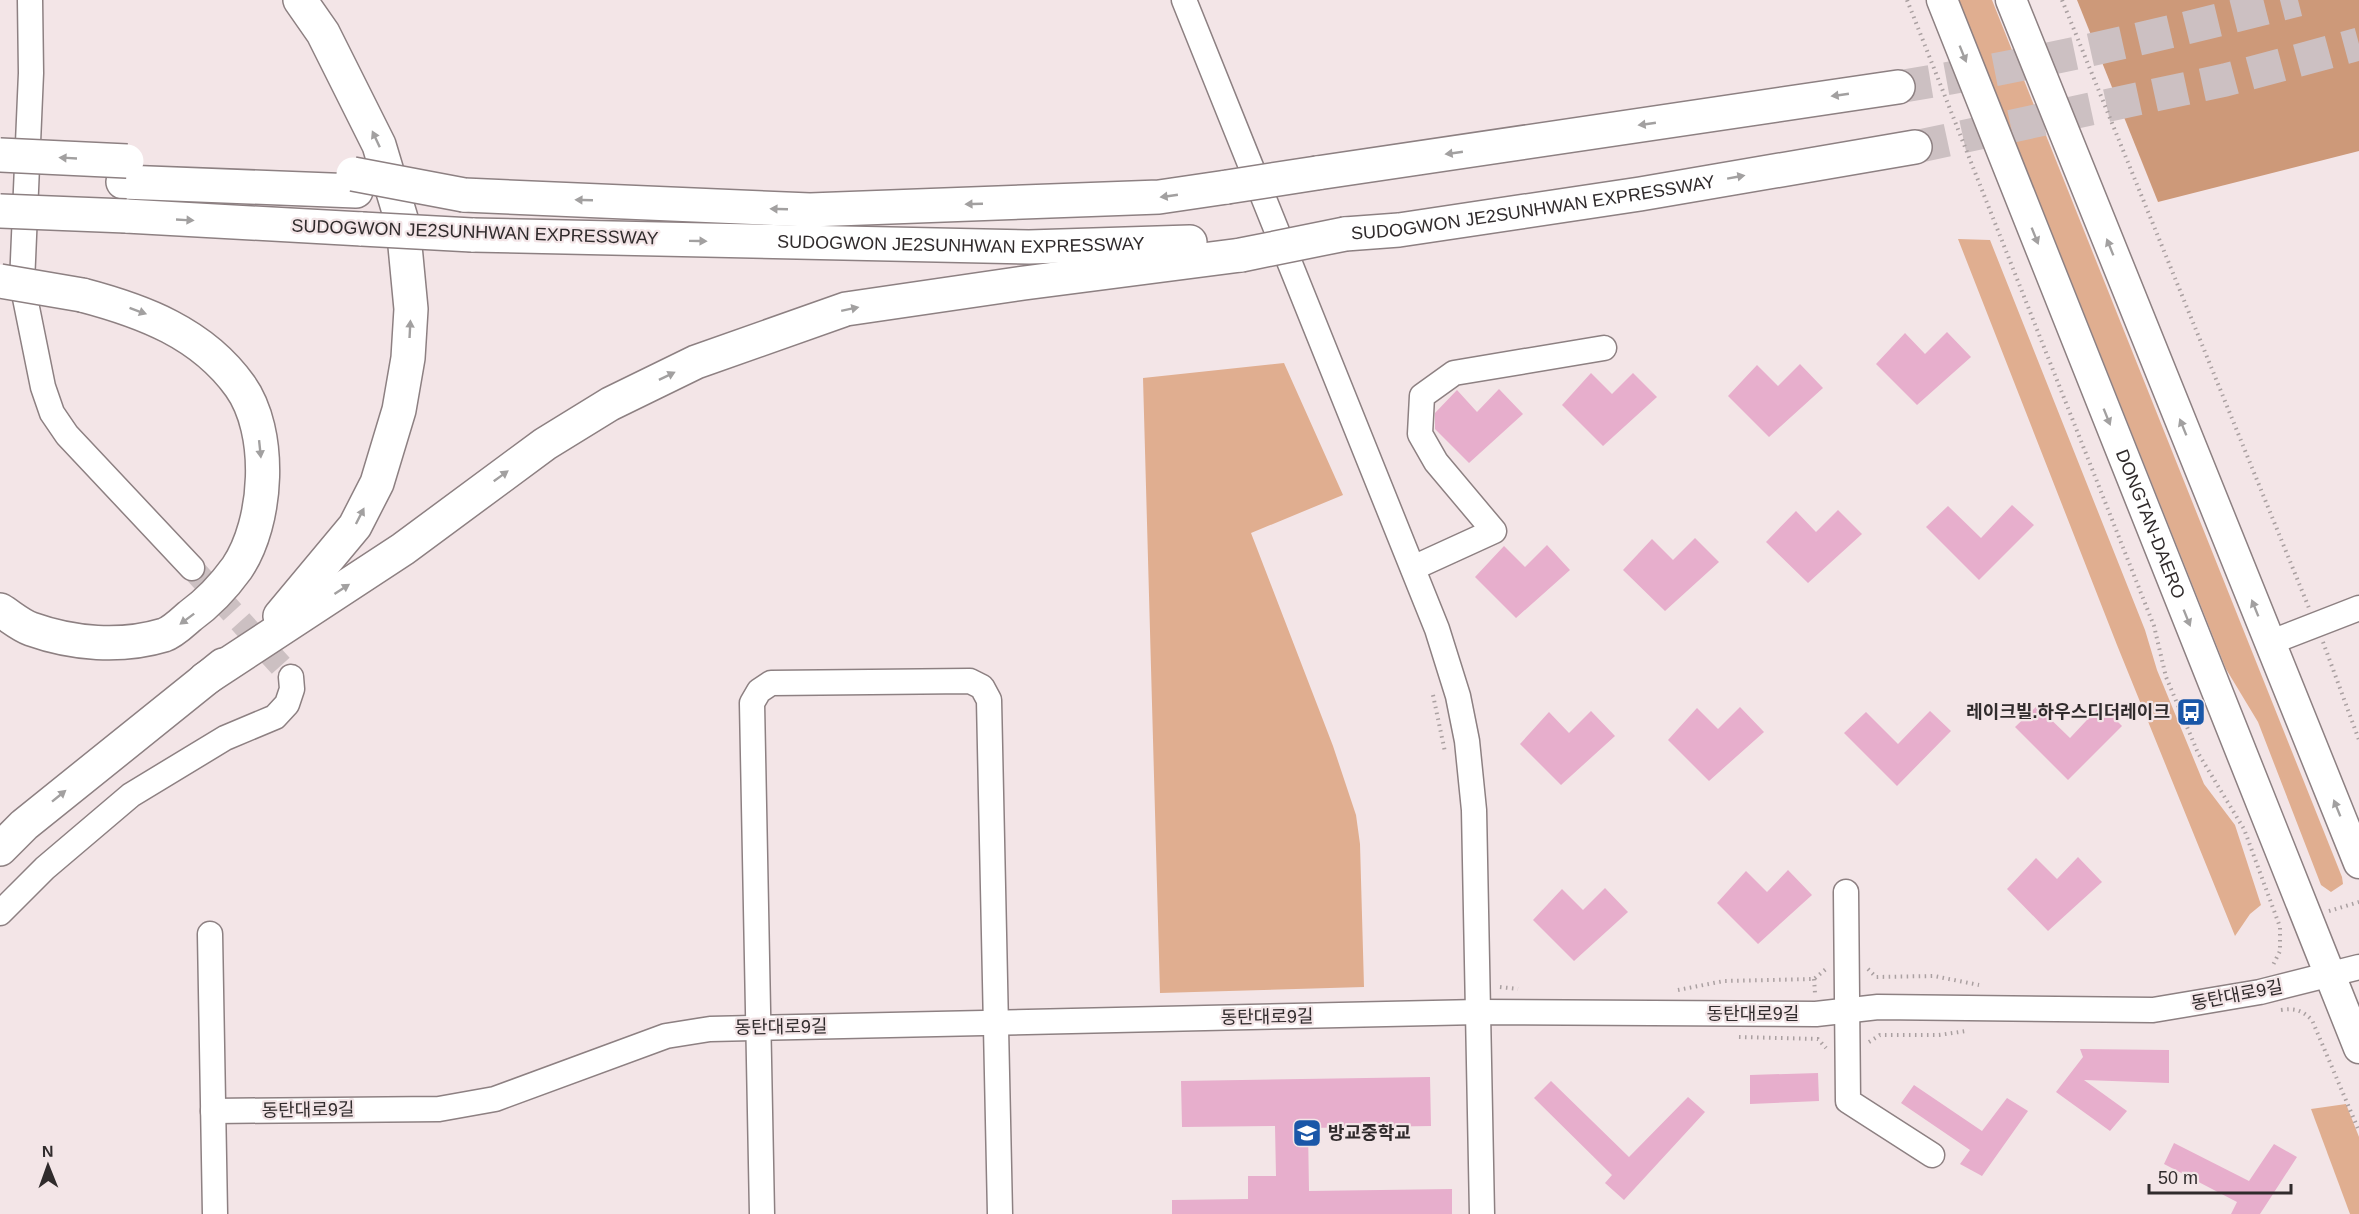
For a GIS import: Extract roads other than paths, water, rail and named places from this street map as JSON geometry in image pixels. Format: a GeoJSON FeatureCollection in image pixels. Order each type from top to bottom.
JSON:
{"type":"FeatureCollection","features":[{"type":"Feature","properties":{"kind":"highway"},"geometry":{"type":"LineString","coordinates":[[0,849],[12,826],[205,679],[274,623],[355,526],[377,483],[399,410],[408,358],[411,309],[403,225],[379,145],[323,33],[300,0]]}},
{"type":"Feature","properties":{"kind":"highway","name":"SUDOGWON JE2SUNHWAN EXPRESSWAY"},"geometry":{"type":"LineString","coordinates":[[125,171],[320,169],[354,183],[464,195],[810,210],[1159,197],[1898,87]]}},
{"type":"Feature","properties":{"kind":"highway","name":"SUDOGWON JE2SUNHWAN EXPRESSWAY"},"geometry":{"type":"LineString","coordinates":[[0,211],[472,236],[1029,248],[1240,248],[1346,234],[1400,230],[1640,194],[1915,147]]}},
{"type":"Feature","properties":{"kind":"highway"},"geometry":{"type":"LineString","coordinates":[[0,155],[125,171]]}},
{"type":"Feature","properties":{"kind":"highway"},"geometry":{"type":"LineString","coordinates":[[0,177],[125,171]]}},
{"type":"Feature","properties":{"kind":"highway"},"geometry":{"type":"LineString","coordinates":[[205,679],[403,549],[545,444],[610,404],[696,362],[846,309],[1240,248]]}},
{"type":"Feature","properties":{"kind":"highway"},"geometry":{"type":"LineString","coordinates":[[0,281],[82,295],[155,317],[191,340],[224,367],[241,387],[254,414],[263,474],[254,531],[238,567],[207,604],[167,634],[116,644],[71,640],[14,631],[0,610]]}},
{"type":"Feature","properties":{"kind":"main road","name":"DONGTAN-DAERO"},"geometry":{"type":"LineString","coordinates":[[1942,0],[2359,1048]]}},
{"type":"Feature","properties":{"kind":"main road"},"geometry":{"type":"LineString","coordinates":[[2011,0],[2359,863]]}},
{"type":"Feature","properties":{"kind":"street"},"geometry":{"type":"LineString","coordinates":[[30,0],[31,73],[22,283],[43,387],[52,413],[67,435],[192,568]]}},
{"type":"Feature","properties":{"kind":"street"},"geometry":{"type":"LineString","coordinates":[[1184,0],[1413,568],[1458,696],[1467,741],[1474,810],[1482,1214]]}},
{"type":"Feature","properties":{"kind":"street"},"geometry":{"type":"LineString","coordinates":[[1413,568],[1494,531],[1436,462],[1420,434],[1422,396],[1454,374],[1604,348]]}},
{"type":"Feature","properties":{"kind":"street"},"geometry":{"type":"LineString","coordinates":[[2269,643],[2359,608]]}},
{"type":"Feature","properties":{"kind":"street"},"geometry":{"type":"LineString","coordinates":[[0,913],[45,868],[131,795],[225,738],[275,717],[287,704],[292,689],[291,677]]}},
{"type":"Feature","properties":{"kind":"street"},"geometry":{"type":"LineString","coordinates":[[762,1214],[752,703],[759,691],[771,684],[970,681],[982,687],[989,700],[1000,1214]]}},
{"type":"Feature","properties":{"kind":"street"},"geometry":{"type":"LineString","coordinates":[[1846,892],[1848,1101],[1932,1155]]}},
{"type":"Feature","properties":{"kind":"street"},"geometry":{"type":"LineString","coordinates":[[210,934],[214,1214]]}},
{"type":"Feature","properties":{"kind":"street","name":"동탄대로9길"},"geometry":{"type":"LineString","coordinates":[[213,1112],[438,1109],[467,1105],[495,1099],[666,1036],[710,1029],[1479,1012],[1847,1013],[1878,1007],[2153,1010],[2260,992],[2359,967]]}},
{"type":"Feature","properties":{"kind":"tunnel"},"geometry":{"type":"LineString","coordinates":[[1898,87],[2099,48],[2298,0]]}},
{"type":"Feature","properties":{"kind":"tunnel"},"geometry":{"type":"LineString","coordinates":[[1915,147],[2225,80],[2359,44]]}},
{"type":"Feature","properties":{"kind":"tunnel"},"geometry":{"type":"LineString","coordinates":[[192,568],[291,677]]}},
{"type":"Feature","properties":{"kind":"place","name":"레이크빌.하우스디더레이크"},"geometry":{"type":"Point","coordinates":[2191,712]}},
{"type":"Feature","properties":{"kind":"place","name":"방교중학교"},"geometry":{"type":"Point","coordinates":[1307,1133]}}]}
